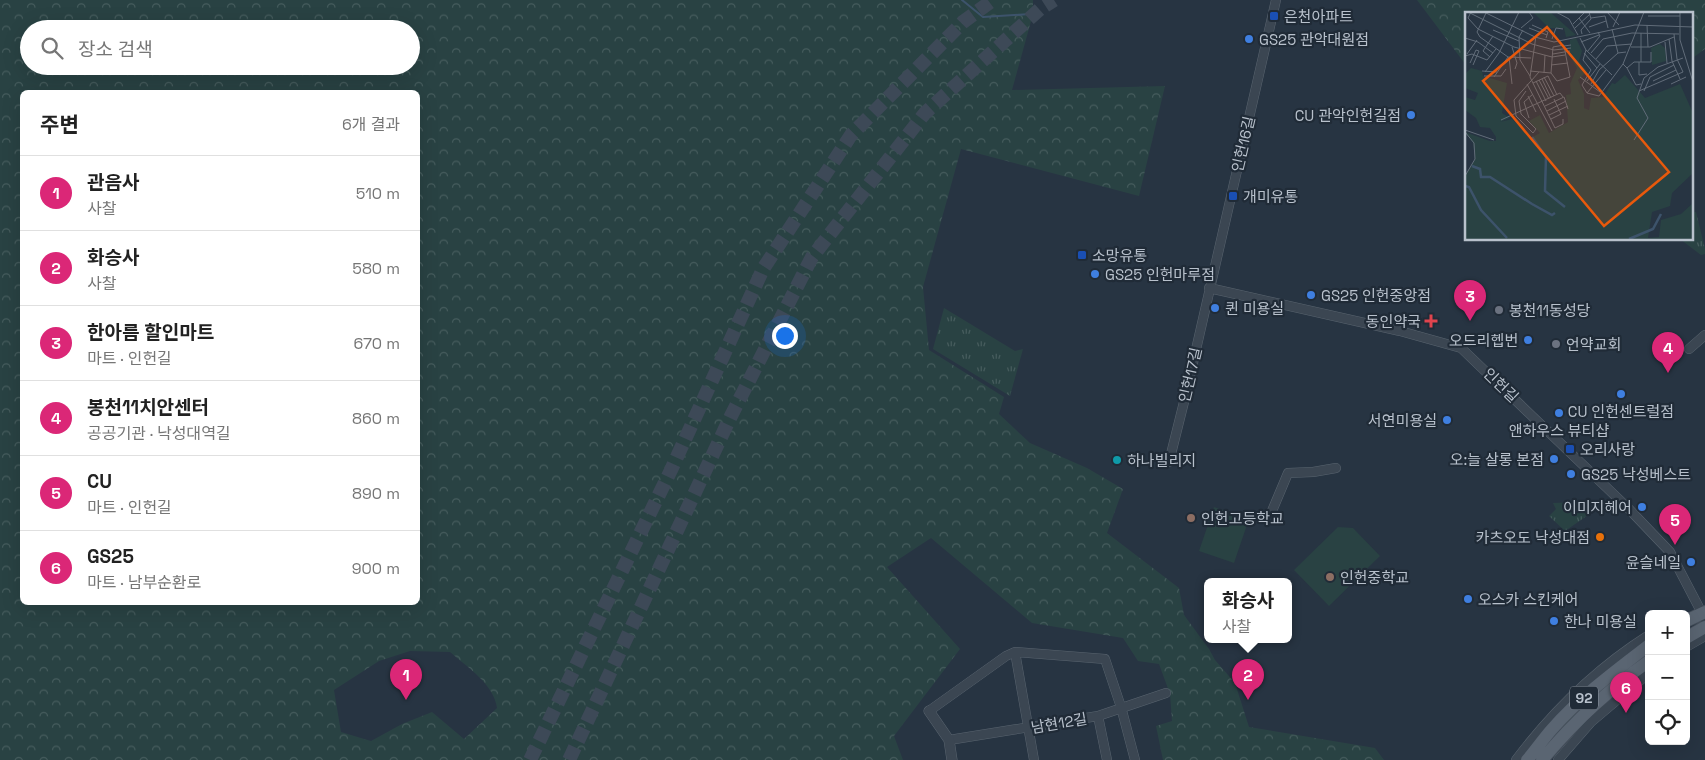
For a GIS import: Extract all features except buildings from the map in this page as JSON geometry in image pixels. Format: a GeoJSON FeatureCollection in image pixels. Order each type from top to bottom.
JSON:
{"type":"FeatureCollection","features":[{"type":"Feature","properties":{"kind":"main road"},"geometry":{"type":"LineString","coordinates":[[1690,636],[1705,627]]}},
{"type":"Feature","properties":{"kind":"main road","name":"92"},"geometry":{"type":"LineString","coordinates":[[1528,760],[1551,730],[1575,706],[1612,673],[1645,648]]}},
{"type":"Feature","properties":{"kind":"main road","name":"92"},"geometry":{"type":"LineString","coordinates":[[1542,760],[1585,713],[1630,674],[1645,664]]}},
{"type":"Feature","properties":{"kind":"street","name":"인헌16길"},"geometry":{"type":"LineString","coordinates":[[1209,288],[1276,0]]}},
{"type":"Feature","properties":{"kind":"street","name":"인헌17길"},"geometry":{"type":"LineString","coordinates":[[1169,462],[1209,288]]}},
{"type":"Feature","properties":{"kind":"street","name":"인헌길"},"geometry":{"type":"LineString","coordinates":[[1209,288],[1400,331],[1461,348],[1628,508],[1670,552],[1697,616]]}},
{"type":"Feature","properties":{"kind":"street"},"geometry":{"type":"LineString","coordinates":[[1689,349],[1705,335]]}},
{"type":"Feature","properties":{"kind":"street"},"geometry":{"type":"LineString","coordinates":[[1272,511],[1288,473],[1313,472],[1336,468]]}},
{"type":"Feature","properties":{"kind":"street"},"geometry":{"type":"LineString","coordinates":[[1690,645],[1705,636]]}},
{"type":"Feature","properties":{"kind":"street"},"geometry":{"type":"LineString","coordinates":[[1516,760],[1551,717],[1576,691],[1618,656],[1645,638]]}},
{"type":"Feature","properties":{"kind":"street"},"geometry":{"type":"LineString","coordinates":[[1015,652],[1034,760]]}},
{"type":"Feature","properties":{"kind":"street"},"geometry":{"type":"LineString","coordinates":[[952,760],[949,740],[929,711],[1006,656],[1015,652],[1105,659],[1122,708],[1135,760]]}},
{"type":"Feature","properties":{"kind":"street"},"geometry":{"type":"LineString","coordinates":[[1558,760],[1591,722],[1645,676]]}},
{"type":"Feature","properties":{"kind":"street","name":"남현12길"},"geometry":{"type":"LineString","coordinates":[[949,740],[1098,716],[1166,693]]}},
{"type":"Feature","properties":{"kind":"street"},"geometry":{"type":"LineString","coordinates":[[1098,716],[1108,760]]}},
{"type":"Feature","properties":{"kind":"green space"},"geometry":{"type":"Polygon","coordinates":[[[0,0],[1033,0],[1033,14],[1012,90],[1165,86],[1139,196],[961,149],[923,287],[929,350],[1004,397],[999,414],[1030,443],[1087,468],[1123,489],[1107,533],[1179,588],[1184,615],[1215,660],[1235,683],[1249,727],[1375,748],[1384,760],[1163,760],[1156,726],[1172,721],[1170,694],[1159,664],[1138,661],[1123,638],[1032,623],[931,538],[887,567],[960,649],[894,736],[903,760],[0,760],[0,0]],[[410,651],[379,661],[334,690],[341,732],[371,741],[402,724],[432,712],[464,739],[497,708],[491,691],[472,670],[450,652],[410,651]]]}},
{"type":"Feature","properties":{"kind":"green space"},"geometry":{"type":"Polygon","coordinates":[[[1417,0],[1705,0],[1705,49],[1692,58],[1692,12],[1465,12],[1465,64],[1417,0]]]}},
{"type":"Feature","properties":{"kind":"green space"},"geometry":{"type":"Polygon","coordinates":[[[1696,212],[1705,254],[1701,255],[1681,240],[1692,240],[1692,213],[1696,212]]]}},
{"type":"Feature","properties":{"kind":"green space"},"geometry":{"type":"Polygon","coordinates":[[[944,308],[1015,351],[1023,349],[1010,396],[933,349],[944,308]]]}},
{"type":"Feature","properties":{"kind":"green space"},"geometry":{"type":"Polygon","coordinates":[[[1582,502],[1594,511],[1565,531],[1549,516],[1556,509],[1553,503],[1582,502]]]}},
{"type":"Feature","properties":{"kind":"green space"},"geometry":{"type":"Polygon","coordinates":[[[1214,507],[1249,519],[1234,563],[1199,551],[1214,507]]]}},
{"type":"Feature","properties":{"kind":"green space"},"geometry":{"type":"Polygon","coordinates":[[[1338,527],[1353,528],[1380,556],[1329,606],[1294,570],[1338,527]]]}},
{"type":"Feature","properties":{"kind":"waterway"},"geometry":{"type":"LineString","coordinates":[[962,0],[983,17],[1030,14]]}},
{"type":"Feature","properties":{"kind":"tunnel"},"geometry":{"type":"LineString","coordinates":[[530,760],[671,470],[763,269],[851,135],[963,22],[993,0]]}},
{"type":"Feature","properties":{"kind":"tunnel"},"geometry":{"type":"LineString","coordinates":[[569,760],[731,416],[812,257],[925,113],[1040,9],[1054,0]]}},
{"type":"Feature","properties":{"kind":"place","name":"은천아파트"},"geometry":{"type":"Point","coordinates":[1274,16]}},
{"type":"Feature","properties":{"kind":"place","name":"GS25 관악대원점"},"geometry":{"type":"Point","coordinates":[1249,39]}},
{"type":"Feature","properties":{"kind":"place","name":"CU 관악인헌길점"},"geometry":{"type":"Point","coordinates":[1411,115]}},
{"type":"Feature","properties":{"kind":"place","name":"개미유통"},"geometry":{"type":"Point","coordinates":[1233,196]}},
{"type":"Feature","properties":{"kind":"place","name":"소망유통"},"geometry":{"type":"Point","coordinates":[1082,255]}},
{"type":"Feature","properties":{"kind":"place","name":"GS25 인헌마루점"},"geometry":{"type":"Point","coordinates":[1095,274]}},
{"type":"Feature","properties":{"kind":"place","name":"GS25 인헌중앙점"},"geometry":{"type":"Point","coordinates":[1311,295]}},
{"type":"Feature","properties":{"kind":"place","name":"퀸 미용실"},"geometry":{"type":"Point","coordinates":[1215,308]}},
{"type":"Feature","properties":{"kind":"place","name":"봉천11동성당"},"geometry":{"type":"Point","coordinates":[1499,310]}},
{"type":"Feature","properties":{"kind":"place","name":"동인약국"},"geometry":{"type":"Point","coordinates":[1431,321]}},
{"type":"Feature","properties":{"kind":"place","name":"한아름 할인마트"},"geometry":{"type":"Point","coordinates":[1470,321]}},
{"type":"Feature","properties":{"kind":"place","name":"오드리헵번"},"geometry":{"type":"Point","coordinates":[1528,340]}},
{"type":"Feature","properties":{"kind":"place","name":"언약교회"},"geometry":{"type":"Point","coordinates":[1556,344]}},
{"type":"Feature","properties":{"kind":"place","name":"봉천11치안센터"},"geometry":{"type":"Point","coordinates":[1668,373]}},
{"type":"Feature","properties":{"kind":"place","name":"CU 인헌센트럴점"},"geometry":{"type":"Point","coordinates":[1621,394]}},
{"type":"Feature","properties":{"kind":"place","name":"앤하우스 뷰티샵"},"geometry":{"type":"Point","coordinates":[1559,413]}},
{"type":"Feature","properties":{"kind":"place","name":"서연미용실"},"geometry":{"type":"Point","coordinates":[1447,420]}},
{"type":"Feature","properties":{"kind":"place","name":"오리사랑"},"geometry":{"type":"Point","coordinates":[1570,449]}},
{"type":"Feature","properties":{"kind":"place","name":"오:늘 살롱 본점"},"geometry":{"type":"Point","coordinates":[1554,459]}},
{"type":"Feature","properties":{"kind":"place","name":"하나빌리지"},"geometry":{"type":"Point","coordinates":[1117,460]}},
{"type":"Feature","properties":{"kind":"place","name":"GS25 낙성베스트"},"geometry":{"type":"Point","coordinates":[1571,474]}},
{"type":"Feature","properties":{"kind":"place","name":"이미지헤어"},"geometry":{"type":"Point","coordinates":[1642,507]}},
{"type":"Feature","properties":{"kind":"place","name":"인헌고등학교"},"geometry":{"type":"Point","coordinates":[1191,518]}},
{"type":"Feature","properties":{"kind":"place","name":"카츠오도 낙성대점"},"geometry":{"type":"Point","coordinates":[1600,537]}},
{"type":"Feature","properties":{"kind":"place","name":"CU"},"geometry":{"type":"Point","coordinates":[1675,545]}},
{"type":"Feature","properties":{"kind":"place","name":"윤슬네일"},"geometry":{"type":"Point","coordinates":[1691,562]}},
{"type":"Feature","properties":{"kind":"place","name":"인헌중학교"},"geometry":{"type":"Point","coordinates":[1330,577]}},
{"type":"Feature","properties":{"kind":"place","name":"오스카 스킨케어"},"geometry":{"type":"Point","coordinates":[1468,599]}},
{"type":"Feature","properties":{"kind":"place","name":"한나 미용실"},"geometry":{"type":"Point","coordinates":[1554,621]}},
{"type":"Feature","properties":{"kind":"place","name":"관음사"},"geometry":{"type":"Point","coordinates":[406,700]}},
{"type":"Feature","properties":{"kind":"place","name":"화승사"},"geometry":{"type":"Point","coordinates":[1248,700]}},
{"type":"Feature","properties":{"kind":"place","name":"GS25"},"geometry":{"type":"Point","coordinates":[1626,713]}}]}
